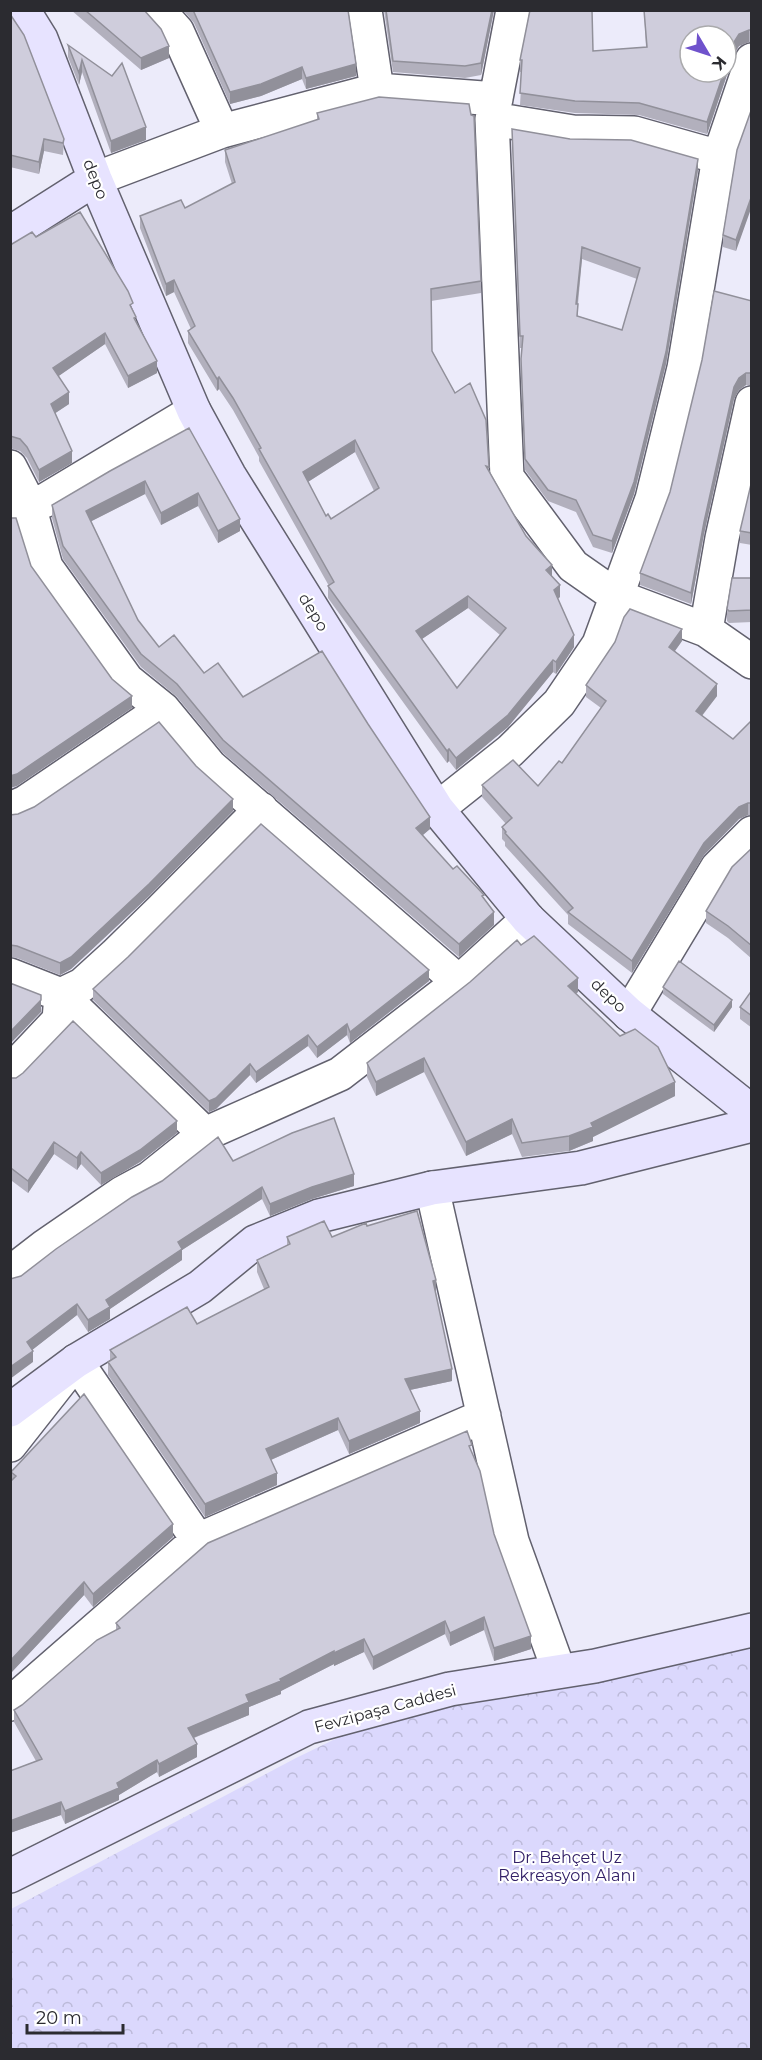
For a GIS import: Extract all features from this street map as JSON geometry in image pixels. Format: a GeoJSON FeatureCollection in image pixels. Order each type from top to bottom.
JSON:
{"type":"FeatureCollection","features":[{"type":"Feature","properties":{"kind":"street","name":"depo"},"geometry":{"type":"LineString","coordinates":[[23,10],[41,39],[95,179],[194,411],[229,475],[436,809],[528,919],[629,1014],[752,1112]]}},
{"type":"Feature","properties":{"kind":"street"},"geometry":{"type":"LineString","coordinates":[[158,10],[177,31],[222,131]]}},
{"type":"Feature","properties":{"kind":"street"},"geometry":{"type":"LineString","coordinates":[[365,10],[377,90]]}},
{"type":"Feature","properties":{"kind":"street"},"geometry":{"type":"LineString","coordinates":[[513,10],[494,109],[507,477],[573,566],[616,596],[706,630],[752,662]]}},
{"type":"Feature","properties":{"kind":"street"},"geometry":{"type":"LineString","coordinates":[[436,809],[510,751],[559,704],[599,644],[652,499],[684,368],[719,157],[752,60]]}},
{"type":"Feature","properties":{"kind":"street"},"geometry":{"type":"LineString","coordinates":[[10,233],[95,179],[222,131],[377,90],[494,109],[573,132],[634,133],[719,157]]}},
{"type":"Feature","properties":{"kind":"street"},"geometry":{"type":"LineString","coordinates":[[706,630],[722,538],[752,403]]}},
{"type":"Feature","properties":{"kind":"street"},"geometry":{"type":"LineString","coordinates":[[19,507],[44,501],[194,411]]}},
{"type":"Feature","properties":{"kind":"street"},"geometry":{"type":"LineString","coordinates":[[10,467],[19,507],[46,567],[127,680],[163,709],[210,766],[459,982]]}},
{"type":"Feature","properties":{"kind":"street"},"geometry":{"type":"LineString","coordinates":[[10,809],[26,802],[163,709]]}},
{"type":"Feature","properties":{"kind":"street"},"geometry":{"type":"LineString","coordinates":[[61,995],[82,985],[115,955],[261,809]]}},
{"type":"Feature","properties":{"kind":"street"},"geometry":{"type":"LineString","coordinates":[[629,1014],[717,868],[752,833]]}},
{"type":"Feature","properties":{"kind":"street"},"geometry":{"type":"LineString","coordinates":[[10,1273],[122,1192],[150,1178],[205,1134],[340,1074],[459,982],[528,919]]}},
{"type":"Feature","properties":{"kind":"street"},"geometry":{"type":"LineString","coordinates":[[10,975],[61,995],[205,1134]]}},
{"type":"Feature","properties":{"kind":"street"},"geometry":{"type":"LineString","coordinates":[[10,1072],[59,1020],[61,995]]}},
{"type":"Feature","properties":{"kind":"street"},"geometry":{"type":"LineString","coordinates":[[10,1410],[76,1361],[200,1287],[255,1242],[319,1216],[432,1188],[580,1168],[752,1125]]}},
{"type":"Feature","properties":{"kind":"street"},"geometry":{"type":"LineString","coordinates":[[432,1188],[512,1541],[559,1671]]}},
{"type":"Feature","properties":{"kind":"street"},"geometry":{"type":"LineString","coordinates":[[10,1445],[76,1361]]}},
{"type":"Feature","properties":{"kind":"street"},"geometry":{"type":"LineString","coordinates":[[76,1361],[198,1540]]}},
{"type":"Feature","properties":{"kind":"street"},"geometry":{"type":"LineString","coordinates":[[10,1704],[198,1540],[484,1416]]}},
{"type":"Feature","properties":{"kind":"street","name":"Fevzipaşa Caddesi"},"geometry":{"type":"LineString","coordinates":[[10,1876],[309,1727],[450,1689],[595,1666],[752,1630]]}},
{"type":"Feature","properties":{"kind":"green space","name":"Dr. Behçet Uz Rekreasyon Alanı"},"geometry":{"type":"Polygon","coordinates":[[[751,1635],[751,2049],[11,2050],[11,1909],[296,1758],[358,1728],[399,1715],[751,1635]]]}},
{"type":"Feature","properties":{"kind":"building"},"geometry":{"type":"Polygon","coordinates":[[[85,10],[144,10],[161,29],[169,46],[141,58],[85,10]]]}},
{"type":"Feature","properties":{"kind":"building"},"geometry":{"type":"Polygon","coordinates":[[[193,10],[348,10],[356,64],[306,78],[302,67],[261,84],[230,92],[193,10]]]}},
{"type":"Feature","properties":{"kind":"building"},"geometry":{"type":"Polygon","coordinates":[[[386,10],[492,10],[481,63],[465,66],[393,61],[386,10]]]}},
{"type":"Feature","properties":{"kind":"building"},"geometry":{"type":"Polygon","coordinates":[[[530,10],[592,10],[593,51],[647,47],[644,10],[752,10],[752,30],[738,36],[738,24],[678,24],[678,84],[720,84],[707,122],[639,103],[575,101],[520,93],[522,60],[520,60],[530,10]]]}},
{"type":"Feature","properties":{"kind":"building"},"geometry":{"type":"Polygon","coordinates":[[[10,14],[24,35],[64,139],[63,143],[44,139],[39,162],[10,155],[10,14]]]}},
{"type":"Feature","properties":{"kind":"building"},"geometry":{"type":"Polygon","coordinates":[[[68,45],[112,76],[122,63],[146,127],[111,141],[82,60],[79,73],[68,45]]]}},
{"type":"Feature","properties":{"kind":"building"},"geometry":{"type":"Polygon","coordinates":[[[379,97],[469,104],[471,115],[474,116],[481,281],[431,289],[432,351],[455,393],[470,383],[486,420],[489,467],[486,466],[526,536],[552,565],[546,570],[560,585],[554,590],[574,635],[556,662],[553,660],[508,715],[456,758],[449,749],[447,751],[328,586],[334,582],[259,449],[261,448],[233,398],[219,377],[217,379],[188,331],[195,326],[174,280],[166,284],[140,216],[181,200],[185,208],[235,182],[225,150],[319,119],[317,113],[379,97]],[[355,440],[303,472],[326,516],[328,514],[331,519],[379,488],[355,440]],[[468,596],[416,631],[457,688],[506,628],[468,596]]]}},
{"type":"Feature","properties":{"kind":"building"},"geometry":{"type":"Polygon","coordinates":[[[752,108],[752,195],[736,240],[723,235],[737,150],[752,108]]]}},
{"type":"Feature","properties":{"kind":"building"},"geometry":{"type":"Polygon","coordinates":[[[512,129],[570,139],[631,140],[698,159],[666,352],[634,482],[612,541],[593,535],[576,500],[548,490],[525,459],[521,359],[523,336],[520,336],[512,129]],[[582,247],[576,304],[578,304],[577,316],[622,330],[640,268],[582,247]]]}},
{"type":"Feature","properties":{"kind":"building"},"geometry":{"type":"Polygon","coordinates":[[[80,212],[128,291],[133,303],[130,305],[136,317],[134,318],[157,361],[128,376],[105,333],[53,368],[69,392],[51,404],[72,451],[39,470],[27,447],[20,439],[10,436],[10,242],[12,244],[32,232],[36,237],[80,212]]]}},
{"type":"Feature","properties":{"kind":"building"},"geometry":{"type":"Polygon","coordinates":[[[714,291],[752,301],[752,373],[746,373],[739,378],[734,387],[691,593],[640,573],[670,492],[702,360],[714,291]]]}},
{"type":"Feature","properties":{"kind":"building"},"geometry":{"type":"Polygon","coordinates":[[[189,428],[240,519],[218,531],[198,493],[161,513],[145,481],[86,511],[138,620],[159,647],[174,635],[204,673],[218,663],[243,697],[322,651],[430,817],[416,828],[453,869],[457,866],[484,895],[482,896],[494,912],[459,944],[223,740],[177,684],[141,654],[63,546],[52,505],[189,428]]]}},
{"type":"Feature","properties":{"kind":"building"},"geometry":{"type":"Polygon","coordinates":[[[752,480],[752,533],[740,531],[752,480]]]}},
{"type":"Feature","properties":{"kind":"building"},"geometry":{"type":"Polygon","coordinates":[[[10,518],[16,518],[31,566],[112,679],[132,696],[17,774],[10,776],[10,518]]]}},
{"type":"Feature","properties":{"kind":"building"},"geometry":{"type":"Polygon","coordinates":[[[732,578],[752,578],[752,610],[729,611],[727,609],[732,578]]]}},
{"type":"Feature","properties":{"kind":"building"},"geometry":{"type":"Polygon","coordinates":[[[630,609],[682,629],[669,647],[717,684],[696,711],[733,739],[752,720],[752,803],[739,807],[704,843],[632,961],[568,912],[573,908],[505,833],[502,827],[512,818],[482,785],[513,760],[538,786],[559,761],[562,763],[606,701],[586,685],[615,642],[624,617],[630,609]]]}},
{"type":"Feature","properties":{"kind":"building"},"geometry":{"type":"Polygon","coordinates":[[[159,722],[196,766],[233,799],[149,884],[71,957],[60,963],[10,945],[10,815],[34,807],[159,722]]]}},
{"type":"Feature","properties":{"kind":"building"},"geometry":{"type":"Polygon","coordinates":[[[261,824],[429,970],[350,1032],[347,1024],[317,1047],[308,1035],[256,1072],[250,1064],[216,1098],[209,1101],[93,989],[261,824]]]}},
{"type":"Feature","properties":{"kind":"building"},"geometry":{"type":"Polygon","coordinates":[[[752,848],[752,946],[706,911],[732,867],[752,848]]]}},
{"type":"Feature","properties":{"kind":"building"},"geometry":{"type":"Polygon","coordinates":[[[534,936],[578,978],[568,986],[620,1036],[635,1029],[658,1047],[675,1082],[591,1123],[593,1127],[569,1136],[522,1143],[512,1119],[466,1142],[424,1058],[376,1082],[367,1063],[470,982],[517,940],[521,945],[534,936]]]}},
{"type":"Feature","properties":{"kind":"building"},"geometry":{"type":"Polygon","coordinates":[[[679,961],[732,1000],[714,1025],[663,987],[679,961]]]}},
{"type":"Feature","properties":{"kind":"building"},"geometry":{"type":"Polygon","coordinates":[[[10,983],[41,995],[41,1000],[10,1032],[10,983]]]}},
{"type":"Feature","properties":{"kind":"building"},"geometry":{"type":"Polygon","coordinates":[[[752,990],[752,1016],[740,1007],[752,990]]]}},
{"type":"Feature","properties":{"kind":"building"},"geometry":{"type":"Polygon","coordinates":[[[73,1021],[177,1121],[140,1150],[101,1173],[81,1152],[77,1158],[54,1142],[28,1181],[12,1169],[10,1170],[10,1078],[16,1078],[23,1073],[73,1021]]]}},
{"type":"Feature","properties":{"kind":"building"},"geometry":{"type":"Polygon","coordinates":[[[334,1118],[354,1174],[312,1187],[270,1204],[262,1187],[178,1242],[182,1249],[106,1300],[110,1307],[88,1320],[77,1304],[27,1342],[33,1351],[10,1367],[10,1279],[21,1276],[132,1197],[162,1181],[218,1137],[233,1161],[292,1133],[334,1118]]]}},
{"type":"Feature","properties":{"kind":"building"},"geometry":{"type":"Polygon","coordinates":[[[417,1211],[436,1280],[433,1281],[452,1369],[405,1379],[420,1411],[349,1441],[338,1418],[266,1449],[277,1473],[205,1504],[108,1362],[116,1357],[110,1350],[187,1307],[197,1324],[269,1287],[257,1260],[290,1244],[287,1237],[324,1221],[332,1237],[366,1223],[367,1226],[417,1211]]]}},
{"type":"Feature","properties":{"kind":"building"},"geometry":{"type":"Polygon","coordinates":[[[84,1394],[173,1524],[93,1594],[84,1582],[10,1661],[10,1482],[16,1476],[11,1472],[84,1394]]]}},
{"type":"Feature","properties":{"kind":"building"},"geometry":{"type":"Polygon","coordinates":[[[467,1431],[472,1445],[469,1446],[480,1471],[494,1534],[531,1636],[494,1648],[484,1617],[450,1633],[445,1621],[373,1657],[364,1639],[334,1653],[334,1651],[280,1679],[281,1681],[246,1695],[249,1702],[188,1728],[197,1744],[159,1764],[157,1760],[117,1783],[119,1788],[65,1811],[61,1802],[10,1821],[10,1771],[42,1759],[14,1710],[97,1640],[120,1628],[116,1623],[208,1543],[467,1431]]]}}]}
